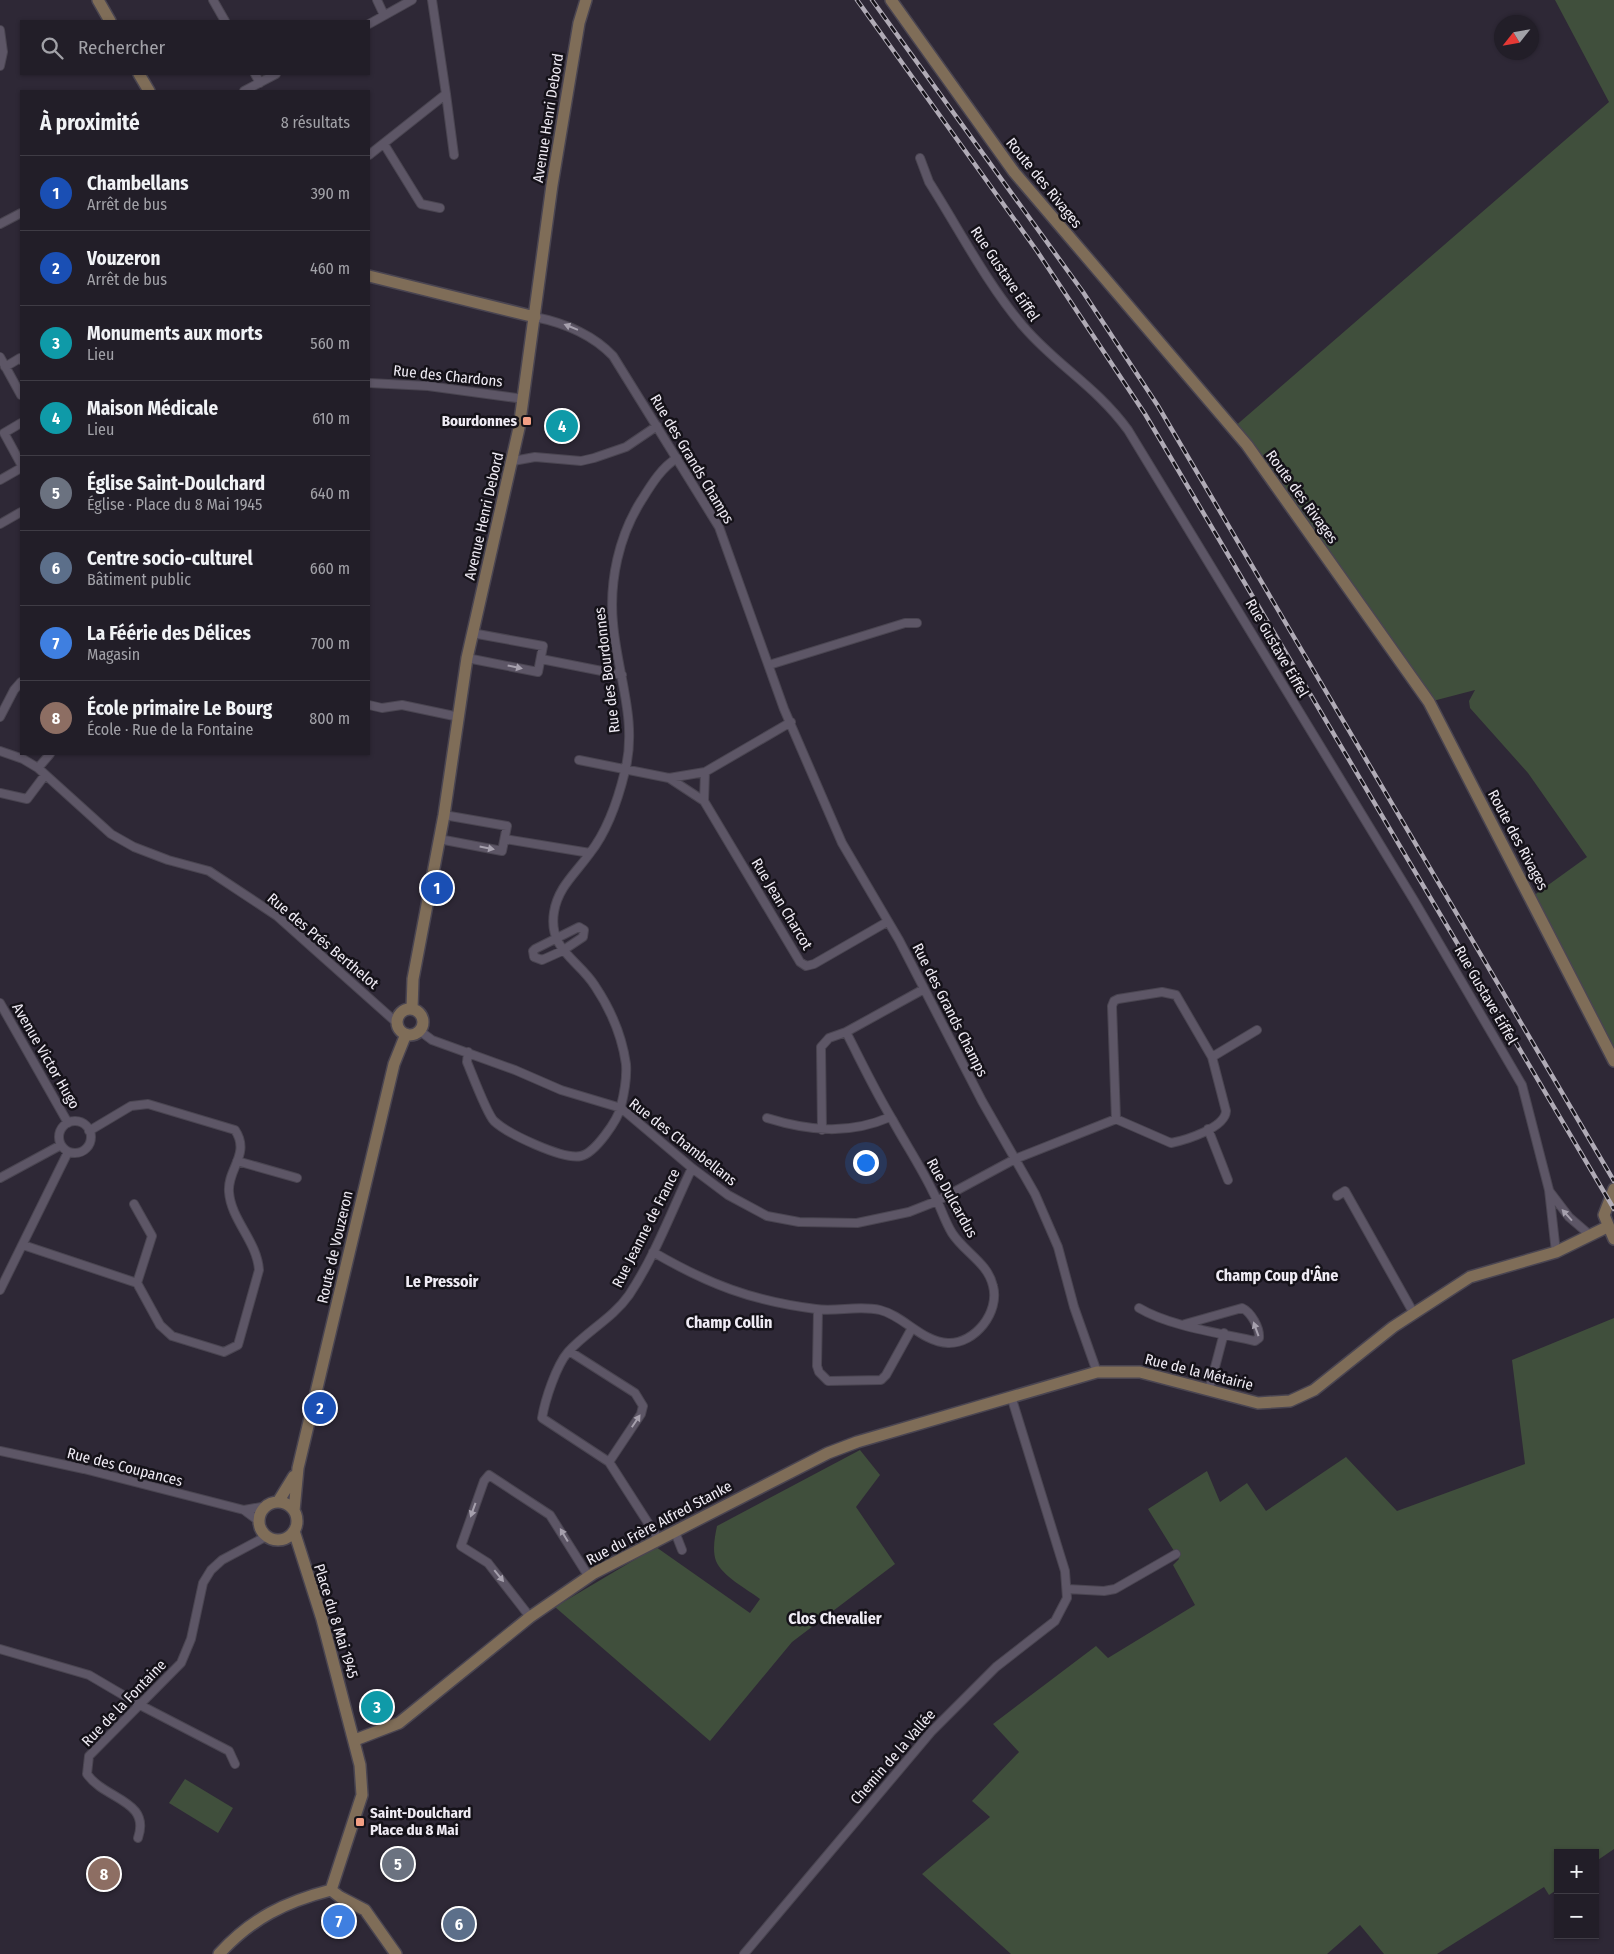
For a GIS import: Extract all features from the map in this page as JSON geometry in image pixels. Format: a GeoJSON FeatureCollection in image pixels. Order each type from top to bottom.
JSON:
{"type":"FeatureCollection","features":[{"type":"Feature","properties":{"kind":"street"},"geometry":{"type":"LineString","coordinates":[[98,0],[109,20]]}},
{"type":"Feature","properties":{"kind":"street"},"geometry":{"type":"LineString","coordinates":[[213,0],[224,20]]}},
{"type":"Feature","properties":{"kind":"street"},"geometry":{"type":"LineString","coordinates":[[377,0],[384,15]]}},
{"type":"Feature","properties":{"kind":"street"},"geometry":{"type":"LineString","coordinates":[[370,23],[412,0]]}},
{"type":"Feature","properties":{"kind":"street"},"geometry":{"type":"LineString","coordinates":[[432,0],[454,154]]}},
{"type":"Feature","properties":{"kind":"street","name":"Avenue Henri Debord"},"geometry":{"type":"LineString","coordinates":[[412,1009],[413,979],[444,815],[467,658],[513,461],[524,399],[552,185],[579,23],[586,0]]}},
{"type":"Feature","properties":{"kind":"street","name":"Route des Rivages"},"geometry":{"type":"LineString","coordinates":[[891,0],[1022,182],[1247,445],[1429,702],[1614,1060]]}},
{"type":"Feature","properties":{"kind":"street"},"geometry":{"type":"LineString","coordinates":[[0,30],[3,52],[0,66]]}},
{"type":"Feature","properties":{"kind":"street"},"geometry":{"type":"LineString","coordinates":[[140,75],[146,90]]}},
{"type":"Feature","properties":{"kind":"street"},"geometry":{"type":"LineString","coordinates":[[255,75],[260,83]]}},
{"type":"Feature","properties":{"kind":"street"},"geometry":{"type":"LineString","coordinates":[[248,90],[274,75]]}},
{"type":"Feature","properties":{"kind":"street"},"geometry":{"type":"LineString","coordinates":[[370,154],[446,94]]}},
{"type":"Feature","properties":{"kind":"street"},"geometry":{"type":"LineString","coordinates":[[384,144],[421,204],[440,208]]}},
{"type":"Feature","properties":{"kind":"street","name":"Rue Gustave Eiffel"},"geometry":{"type":"LineString","coordinates":[[920,158],[929,182],[1005,303],[1034,339],[1098,394],[1117,415],[1221,581],[1415,902],[1522,1085],[1549,1190],[1556,1252]]}},
{"type":"Feature","properties":{"kind":"street"},"geometry":{"type":"LineString","coordinates":[[0,224],[20,216]]}},
{"type":"Feature","properties":{"kind":"street"},"geometry":{"type":"LineString","coordinates":[[370,276],[535,317]]}},
{"type":"Feature","properties":{"kind":"street","name":"Rue des Grands Champs"},"geometry":{"type":"LineString","coordinates":[[535,317],[576,329],[603,346],[620,366],[719,527],[791,722],[842,843],[924,989],[982,1101],[1035,1194],[1058,1247],[1074,1307],[1097,1372]]}},
{"type":"Feature","properties":{"kind":"street"},"geometry":{"type":"LineString","coordinates":[[0,357],[20,393]]}},
{"type":"Feature","properties":{"kind":"street"},"geometry":{"type":"LineString","coordinates":[[5,367],[20,360]]}},
{"type":"Feature","properties":{"kind":"street","name":"Rue des Chardons"},"geometry":{"type":"LineString","coordinates":[[370,383],[428,386],[524,399]]}},
{"type":"Feature","properties":{"kind":"street"},"geometry":{"type":"LineString","coordinates":[[20,424],[4,433],[20,462]]}},
{"type":"Feature","properties":{"kind":"street"},"geometry":{"type":"LineString","coordinates":[[513,461],[535,457],[582,461],[626,446],[657,426]]}},
{"type":"Feature","properties":{"kind":"street","name":"Rue des Bourdonnes"},"geometry":{"type":"LineString","coordinates":[[621,1108],[626,1068],[623,1046],[616,1024],[595,985],[562,951],[555,937],[553,914],[558,895],[607,827],[626,770],[629,745],[628,710],[612,616],[612,593],[617,558],[637,507],[655,479],[670,462],[677,458]]}},
{"type":"Feature","properties":{"kind":"street"},"geometry":{"type":"LineString","coordinates":[[0,480],[20,469]]}},
{"type":"Feature","properties":{"kind":"street"},"geometry":{"type":"LineString","coordinates":[[0,524],[20,513]]}},
{"type":"Feature","properties":{"kind":"street"},"geometry":{"type":"LineString","coordinates":[[769,664],[905,623],[917,623]]}},
{"type":"Feature","properties":{"kind":"street"},"geometry":{"type":"LineString","coordinates":[[467,658],[538,672],[541,659],[543,646],[472,633]]}},
{"type":"Feature","properties":{"kind":"street"},"geometry":{"type":"LineString","coordinates":[[541,659],[622,675]]}},
{"type":"Feature","properties":{"kind":"street"},"geometry":{"type":"LineString","coordinates":[[0,717],[14,690],[20,683]]}},
{"type":"Feature","properties":{"kind":"street"},"geometry":{"type":"LineString","coordinates":[[370,705],[382,708],[402,705],[459,717]]}},
{"type":"Feature","properties":{"kind":"street","name":"Rue Jean Charcot"},"geometry":{"type":"LineString","coordinates":[[579,760],[669,778],[706,772],[791,722]]}},
{"type":"Feature","properties":{"kind":"street","name":"Rue des Prés Berthelot"},"geometry":{"type":"LineString","coordinates":[[0,751],[23,759],[38,768],[111,834],[134,847],[168,860],[209,871],[278,916],[397,1023]]}},
{"type":"Feature","properties":{"kind":"street"},"geometry":{"type":"LineString","coordinates":[[38,768],[49,755]]}},
{"type":"Feature","properties":{"kind":"street"},"geometry":{"type":"LineString","coordinates":[[704,801],[706,772]]}},
{"type":"Feature","properties":{"kind":"street"},"geometry":{"type":"LineString","coordinates":[[0,793],[26,800],[45,775]]}},
{"type":"Feature","properties":{"kind":"street","name":"Rue Jean Charcot"},"geometry":{"type":"LineString","coordinates":[[669,778],[704,801],[800,962],[806,966],[814,964],[887,922]]}},
{"type":"Feature","properties":{"kind":"street"},"geometry":{"type":"LineString","coordinates":[[439,839],[502,852],[507,826],[444,815]]}},
{"type":"Feature","properties":{"kind":"street"},"geometry":{"type":"LineString","coordinates":[[504,839],[590,853]]}},
{"type":"Feature","properties":{"kind":"street"},"geometry":{"type":"LineString","coordinates":[[580,927],[584,930],[584,937],[562,951],[542,960],[534,957],[533,951],[555,937],[580,927]]}},
{"type":"Feature","properties":{"kind":"street"},"geometry":{"type":"LineString","coordinates":[[822,1130],[821,1047],[829,1038],[846,1032],[924,989]]}},
{"type":"Feature","properties":{"kind":"street"},"geometry":{"type":"LineString","coordinates":[[1162,992],[1172,993],[1179,999],[1212,1057],[1226,1112],[1222,1123],[1171,1144],[1116,1119],[1112,1006],[1114,1001],[1162,992]]}},
{"type":"Feature","properties":{"kind":"street","name":"Avenue Victor Hugo"},"geometry":{"type":"LineString","coordinates":[[0,1003],[68,1123]]}},
{"type":"Feature","properties":{"kind":"street"},"geometry":{"type":"LineString","coordinates":[[412,1009],[418,1011],[423,1017],[424,1024],[420,1031],[412,1035],[400,1030],[397,1023],[398,1015],[404,1010],[412,1009]]}},
{"type":"Feature","properties":{"kind":"street"},"geometry":{"type":"LineString","coordinates":[[1212,1057],[1257,1030]]}},
{"type":"Feature","properties":{"kind":"street","name":"Rue des Chambellans"},"geometry":{"type":"LineString","coordinates":[[420,1031],[432,1040],[468,1052],[561,1090],[621,1108],[692,1168],[746,1206],[767,1216],[799,1222],[856,1223],[909,1212],[938,1201],[1015,1159],[1116,1119]]}},
{"type":"Feature","properties":{"kind":"street","name":"Rue Dulcardus"},"geometry":{"type":"LineString","coordinates":[[653,1252],[692,1275],[729,1290],[766,1301],[818,1310],[881,1310],[933,1340],[948,1343],[963,1341],[981,1328],[992,1310],[994,1298],[990,1275],[961,1246],[952,1233],[938,1201],[890,1117],[846,1032]]}},
{"type":"Feature","properties":{"kind":"street","name":"Route de Vouzeron"},"geometry":{"type":"LineString","coordinates":[[294,1510],[298,1468],[394,1064],[406,1034]]}},
{"type":"Feature","properties":{"kind":"street"},"geometry":{"type":"LineString","coordinates":[[468,1052],[467,1062],[493,1120],[543,1147],[572,1156],[582,1156],[591,1151],[607,1133],[621,1108]]}},
{"type":"Feature","properties":{"kind":"street"},"geometry":{"type":"LineString","coordinates":[[0,1178],[61,1144],[68,1152],[73,1153],[84,1150],[90,1142],[89,1131],[131,1106],[148,1104],[235,1130],[241,1140],[238,1160],[229,1189],[231,1206],[258,1257],[259,1270],[238,1345],[224,1352],[172,1336],[160,1325],[137,1282],[23,1245]]}},
{"type":"Feature","properties":{"kind":"street"},"geometry":{"type":"LineString","coordinates":[[767,1118],[798,1128],[822,1130],[872,1125],[890,1117]]}},
{"type":"Feature","properties":{"kind":"street","name":"Avenue Victor Hugo"},"geometry":{"type":"LineString","coordinates":[[61,1144],[61,1130],[68,1123],[78,1122],[89,1131]]}},
{"type":"Feature","properties":{"kind":"street"},"geometry":{"type":"LineString","coordinates":[[1208,1130],[1228,1180]]}},
{"type":"Feature","properties":{"kind":"street"},"geometry":{"type":"LineString","coordinates":[[0,1290],[68,1152]]}},
{"type":"Feature","properties":{"kind":"street"},"geometry":{"type":"LineString","coordinates":[[238,1160],[297,1178]]}},
{"type":"Feature","properties":{"kind":"street","name":"Rue Jeanne de France"},"geometry":{"type":"LineString","coordinates":[[609,1462],[542,1418],[556,1372],[569,1351],[615,1311],[629,1295],[653,1252],[692,1168]]}},
{"type":"Feature","properties":{"kind":"street"},"geometry":{"type":"LineString","coordinates":[[1614,1189],[1604,1215],[1607,1227],[1614,1239]]}},
{"type":"Feature","properties":{"kind":"street","name":"Rue Gustave Eiffel"},"geometry":{"type":"LineString","coordinates":[[1549,1190],[1569,1217],[1590,1236]]}},
{"type":"Feature","properties":{"kind":"street"},"geometry":{"type":"LineString","coordinates":[[1337,1196],[1345,1191],[1413,1312]]}},
{"type":"Feature","properties":{"kind":"street"},"geometry":{"type":"LineString","coordinates":[[134,1204],[152,1236],[137,1282]]}},
{"type":"Feature","properties":{"kind":"street","name":"Rue de la Métairie"},"geometry":{"type":"LineString","coordinates":[[1011,1396],[1097,1372],[1140,1372],[1258,1403],[1290,1401],[1314,1390],[1413,1312],[1470,1277],[1556,1252],[1607,1227]]}},
{"type":"Feature","properties":{"kind":"street"},"geometry":{"type":"LineString","coordinates":[[1139,1308],[1156,1317],[1255,1341],[1259,1338],[1259,1332],[1247,1310],[1242,1308],[1185,1324]]}},
{"type":"Feature","properties":{"kind":"street"},"geometry":{"type":"LineString","coordinates":[[818,1310],[818,1366],[819,1372],[828,1381],[881,1380],[886,1375],[912,1328]]}},
{"type":"Feature","properties":{"kind":"street"},"geometry":{"type":"LineString","coordinates":[[1205,1328],[1203,1321],[1206,1318]]}},
{"type":"Feature","properties":{"kind":"street"},"geometry":{"type":"LineString","coordinates":[[1209,1390],[1224,1333]]}},
{"type":"Feature","properties":{"kind":"street"},"geometry":{"type":"LineString","coordinates":[[569,1351],[635,1393],[643,1406],[641,1414],[609,1462],[659,1540]]}},
{"type":"Feature","properties":{"kind":"street","name":"Rue du Frère Alfred Stanke"},"geometry":{"type":"LineString","coordinates":[[354,1740],[399,1723],[530,1617],[589,1576],[828,1453],[857,1442],[1011,1396]]}},
{"type":"Feature","properties":{"kind":"street","name":"Chemin de la Vallée"},"geometry":{"type":"LineString","coordinates":[[744,1954],[931,1732],[996,1667],[1055,1621],[1062,1610],[1067,1588],[1065,1571],[1011,1396]]}},
{"type":"Feature","properties":{"kind":"street","name":"Rue des Coupances"},"geometry":{"type":"LineString","coordinates":[[0,1451],[84,1469],[244,1510],[260,1522]]}},
{"type":"Feature","properties":{"kind":"street","name":"Route de Vouzeron"},"geometry":{"type":"LineString","coordinates":[[272,1504],[298,1468]]}},
{"type":"Feature","properties":{"kind":"street"},"geometry":{"type":"LineString","coordinates":[[530,1617],[488,1563],[461,1546],[484,1481],[489,1475],[550,1515],[589,1576]]}},
{"type":"Feature","properties":{"kind":"street"},"geometry":{"type":"LineString","coordinates":[[284,1503],[294,1510],[297,1521],[294,1531],[283,1539],[267,1536],[260,1522],[261,1513],[272,1504],[284,1503]]}},
{"type":"Feature","properties":{"kind":"street","name":"Rue des Coupances"},"geometry":{"type":"LineString","coordinates":[[244,1510],[272,1504]]}},
{"type":"Feature","properties":{"kind":"street","name":"Place du 8 Mai 1945"},"geometry":{"type":"LineString","coordinates":[[294,1531],[322,1619],[360,1765],[362,1795],[331,1890]]}},
{"type":"Feature","properties":{"kind":"street"},"geometry":{"type":"LineString","coordinates":[[675,1532],[682,1550]]}},
{"type":"Feature","properties":{"kind":"street","name":"Rue de la Fontaine"},"geometry":{"type":"LineString","coordinates":[[138,1838],[142,1826],[137,1811],[94,1784],[87,1774],[89,1756],[176,1670],[185,1656],[201,1592],[207,1576],[222,1560],[267,1536]]}},
{"type":"Feature","properties":{"kind":"street","name":"Place du 8 Mai 1945"},"geometry":{"type":"LineString","coordinates":[[283,1539],[302,1560]]}},
{"type":"Feature","properties":{"kind":"street"},"geometry":{"type":"LineString","coordinates":[[1067,1588],[1104,1591],[1115,1589],[1176,1554]]}},
{"type":"Feature","properties":{"kind":"street"},"geometry":{"type":"LineString","coordinates":[[0,1649],[88,1675],[140,1705],[229,1751],[235,1764]]}},
{"type":"Feature","properties":{"kind":"street"},"geometry":{"type":"LineString","coordinates":[[211,1954],[252,1919],[289,1902],[331,1890],[365,1910],[396,1954]]}},
{"type":"Feature","properties":{"kind":"street"},"geometry":{"type":"LineString","coordinates":[[219,1954],[252,1919]]}},
{"type":"Feature","properties":{"kind":"green space"},"geometry":{"type":"Polygon","coordinates":[[[1555,0],[1614,0],[1614,1048],[1533,896],[1587,857],[1528,773],[1470,708],[1469,701],[1475,690],[1429,702],[1233,428],[1609,102],[1555,0]]]}},
{"type":"Feature","properties":{"kind":"green space"},"geometry":{"type":"Polygon","coordinates":[[[1614,1318],[1614,1849],[1599,1859],[1599,1849],[1554,1849],[1554,1892],[1549,1895],[1544,1887],[1437,1954],[1384,1954],[1360,1925],[1327,1954],[1011,1954],[922,1874],[990,1817],[972,1801],[1019,1752],[993,1724],[1096,1646],[1108,1658],[1195,1605],[1173,1565],[1179,1559],[1148,1509],[1207,1471],[1220,1502],[1247,1483],[1266,1511],[1346,1457],[1397,1511],[1525,1464],[1512,1360],[1614,1318]]]}},
{"type":"Feature","properties":{"kind":"green space"},"geometry":{"type":"Polygon","coordinates":[[[860,1450],[880,1475],[856,1507],[895,1564],[792,1642],[710,1741],[555,1607],[656,1547],[750,1613],[760,1599],[729,1577],[719,1567],[714,1552],[717,1526],[860,1450]]]}},
{"type":"Feature","properties":{"kind":"green space"},"geometry":{"type":"Polygon","coordinates":[[[185,1779],[233,1808],[218,1833],[169,1803],[185,1779]]]}},
{"type":"Feature","properties":{"kind":"railway"},"geometry":{"type":"LineString","coordinates":[[857,0],[1037,251],[1145,414],[1614,1209]]}},
{"type":"Feature","properties":{"kind":"railway"},"geometry":{"type":"LineString","coordinates":[[872,0],[1083,292],[1158,406],[1614,1181]]}},
{"type":"Feature","properties":{"kind":"place","name":"Bourdonnes"},"geometry":{"type":"Point","coordinates":[527,421]}},
{"type":"Feature","properties":{"kind":"place","name":"Maison Médicale"},"geometry":{"type":"Point","coordinates":[562,426]}},
{"type":"Feature","properties":{"kind":"place","name":"Chambellans"},"geometry":{"type":"Point","coordinates":[437,888]}},
{"type":"Feature","properties":{"kind":"place","name":"Vouzeron"},"geometry":{"type":"Point","coordinates":[320,1408]}},
{"type":"Feature","properties":{"kind":"place","name":"Monuments aux morts"},"geometry":{"type":"Point","coordinates":[377,1707]}},
{"type":"Feature","properties":{"kind":"place","name":"Saint-Doulchard Place du 8 Mai"},"geometry":{"type":"Point","coordinates":[360,1822]}},
{"type":"Feature","properties":{"kind":"place","name":"Église Saint-Doulchard"},"geometry":{"type":"Point","coordinates":[398,1864]}},
{"type":"Feature","properties":{"kind":"place","name":"École primaire Le Bourg"},"geometry":{"type":"Point","coordinates":[104,1874]}},
{"type":"Feature","properties":{"kind":"place","name":"La Féérie des Délices"},"geometry":{"type":"Point","coordinates":[339,1921]}},
{"type":"Feature","properties":{"kind":"place","name":"Centre socio-culturel"},"geometry":{"type":"Point","coordinates":[459,1924]}},
{"type":"Feature","properties":{"kind":"district","name":"Champ Coup d'Âne"},"geometry":{"type":"Point","coordinates":[1277,1275]}},
{"type":"Feature","properties":{"kind":"district","name":"Le Pressoir"},"geometry":{"type":"Point","coordinates":[442,1281]}},
{"type":"Feature","properties":{"kind":"district","name":"Champ Collin"},"geometry":{"type":"Point","coordinates":[729,1322]}},
{"type":"Feature","properties":{"kind":"district","name":"Clos Chevalier"},"geometry":{"type":"Point","coordinates":[835,1618]}}]}
